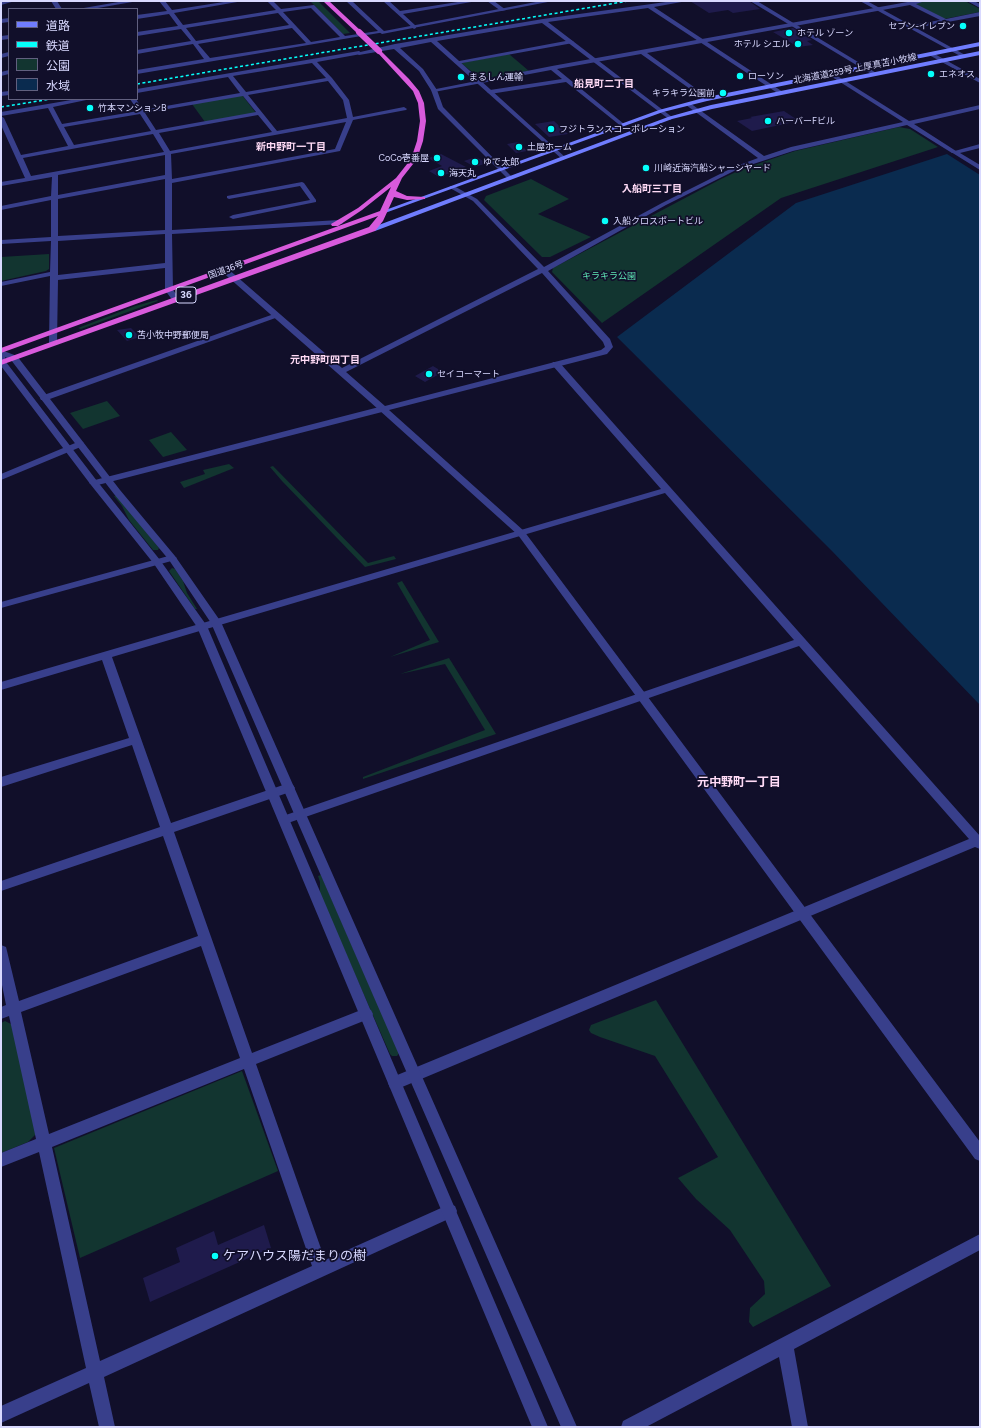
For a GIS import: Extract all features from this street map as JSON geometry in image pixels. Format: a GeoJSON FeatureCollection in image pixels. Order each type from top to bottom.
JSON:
{"type":"FeatureCollection","features":[{"type":"Feature","properties":{"kind":"highway","name":"国道36号"},"geometry":{"type":"LineString","coordinates":[[3,357],[53,343],[372,229],[379,221],[399,178],[414,159],[420,141],[423,121],[421,103],[408,80],[326,1]]}},
{"type":"Feature","properties":{"kind":"highway","name":"国道36号"},"geometry":{"type":"LineString","coordinates":[[332,1],[340,13]]}},
{"type":"Feature","properties":{"kind":"highway","name":"国道36号"},"geometry":{"type":"LineString","coordinates":[[295,244],[339,222],[360,209],[399,178]]}},
{"type":"Feature","properties":{"kind":"highway"},"geometry":{"type":"LineString","coordinates":[[392,191],[396,195],[407,198],[423,198]]}},
{"type":"Feature","properties":{"kind":"highway"},"geometry":{"type":"LineString","coordinates":[[374,198],[371,203],[371,208],[381,214]]}},
{"type":"Feature","properties":{"kind":"highway","name":"国道36号"},"geometry":{"type":"LineString","coordinates":[[3,357],[53,332],[381,214]]}},
{"type":"Feature","properties":{"kind":"main road","name":"北海道道259号 上厚真苫小牧線"},"geometry":{"type":"LineString","coordinates":[[381,214],[661,111],[707,99],[980,44]]}},
{"type":"Feature","properties":{"kind":"main road","name":"北海道道259号 上厚真苫小牧線"},"geometry":{"type":"LineString","coordinates":[[372,229],[670,118],[697,110],[980,53]]}},
{"type":"Feature","properties":{"kind":"main road"},"geometry":{"type":"LineString","coordinates":[[381,214],[403,217]]}},
{"type":"Feature","properties":{"kind":"street"},"geometry":{"type":"LineString","coordinates":[[1,3],[12,1]]}},
{"type":"Feature","properties":{"kind":"street"},"geometry":{"type":"LineString","coordinates":[[89,8],[135,1]]}},
{"type":"Feature","properties":{"kind":"street"},"geometry":{"type":"LineString","coordinates":[[162,1],[208,60]]}},
{"type":"Feature","properties":{"kind":"street"},"geometry":{"type":"LineString","coordinates":[[138,17],[240,1]]}},
{"type":"Feature","properties":{"kind":"street"},"geometry":{"type":"LineString","coordinates":[[270,1],[310,44]]}},
{"type":"Feature","properties":{"kind":"street"},"geometry":{"type":"LineString","coordinates":[[349,1],[382,32]]}},
{"type":"Feature","properties":{"kind":"street"},"geometry":{"type":"LineString","coordinates":[[386,1],[414,27]]}},
{"type":"Feature","properties":{"kind":"street"},"geometry":{"type":"LineString","coordinates":[[400,13],[474,1]]}},
{"type":"Feature","properties":{"kind":"street"},"geometry":{"type":"LineString","coordinates":[[490,1],[503,10]]}},
{"type":"Feature","properties":{"kind":"street"},"geometry":{"type":"LineString","coordinates":[[138,72],[414,27],[550,1]]}},
{"type":"Feature","properties":{"kind":"street"},"geometry":{"type":"LineString","coordinates":[[138,91],[543,21],[684,1]]}},
{"type":"Feature","properties":{"kind":"street"},"geometry":{"type":"LineString","coordinates":[[753,1],[875,74]]}},
{"type":"Feature","properties":{"kind":"street"},"geometry":{"type":"LineString","coordinates":[[863,1],[964,56]]}},
{"type":"Feature","properties":{"kind":"street"},"geometry":{"type":"LineString","coordinates":[[434,90],[922,1]]}},
{"type":"Feature","properties":{"kind":"street"},"geometry":{"type":"LineString","coordinates":[[970,1],[980,6]]}},
{"type":"Feature","properties":{"kind":"street"},"geometry":{"type":"LineString","coordinates":[[911,3],[944,20]]}},
{"type":"Feature","properties":{"kind":"street"},"geometry":{"type":"LineString","coordinates":[[138,34],[312,6],[344,38]]}},
{"type":"Feature","properties":{"kind":"street"},"geometry":{"type":"LineString","coordinates":[[649,6],[781,93]]}},
{"type":"Feature","properties":{"kind":"street"},"geometry":{"type":"LineString","coordinates":[[910,27],[980,14]]}},
{"type":"Feature","properties":{"kind":"street"},"geometry":{"type":"LineString","coordinates":[[543,21],[670,118]]}},
{"type":"Feature","properties":{"kind":"street"},"geometry":{"type":"LineString","coordinates":[[138,52],[294,26]]}},
{"type":"Feature","properties":{"kind":"street"},"geometry":{"type":"LineString","coordinates":[[432,40],[563,158]]}},
{"type":"Feature","properties":{"kind":"street"},"geometry":{"type":"LineString","coordinates":[[457,62],[571,42]]}},
{"type":"Feature","properties":{"kind":"street"},"geometry":{"type":"LineString","coordinates":[[395,46],[421,70],[434,90],[440,108],[509,177]]}},
{"type":"Feature","properties":{"kind":"street"},"geometry":{"type":"LineString","coordinates":[[642,52],[707,99]]}},
{"type":"Feature","properties":{"kind":"street"},"geometry":{"type":"LineString","coordinates":[[932,54],[980,81]]}},
{"type":"Feature","properties":{"kind":"street"},"geometry":{"type":"LineString","coordinates":[[1,208],[338,150],[350,119],[349,110],[346,100],[330,79],[313,61]]}},
{"type":"Feature","properties":{"kind":"street"},"geometry":{"type":"LineString","coordinates":[[552,68],[622,125]]}},
{"type":"Feature","properties":{"kind":"street"},"geometry":{"type":"LineString","coordinates":[[831,74],[980,168]]}},
{"type":"Feature","properties":{"kind":"street"},"geometry":{"type":"LineString","coordinates":[[229,75],[276,133]]}},
{"type":"Feature","properties":{"kind":"street"},"geometry":{"type":"LineString","coordinates":[[60,126],[330,79]]}},
{"type":"Feature","properties":{"kind":"street"},"geometry":{"type":"LineString","coordinates":[[490,92],[567,80]]}},
{"type":"Feature","properties":{"kind":"street"},"geometry":{"type":"LineString","coordinates":[[1,114],[83,100]]}},
{"type":"Feature","properties":{"kind":"street"},"geometry":{"type":"LineString","coordinates":[[134,100],[168,153],[169,290],[176,299]]}},
{"type":"Feature","properties":{"kind":"street"},"geometry":{"type":"LineString","coordinates":[[688,104],[762,158]]}},
{"type":"Feature","properties":{"kind":"street"},"geometry":{"type":"LineString","coordinates":[[50,106],[72,148]]}},
{"type":"Feature","properties":{"kind":"street"},"geometry":{"type":"LineString","coordinates":[[341,372],[543,270],[664,204],[736,168],[791,149],[980,107]]}},
{"type":"Feature","properties":{"kind":"street"},"geometry":{"type":"LineString","coordinates":[[1,184],[404,109]]}},
{"type":"Feature","properties":{"kind":"street"},"geometry":{"type":"LineString","coordinates":[[19,157],[260,113]]}},
{"type":"Feature","properties":{"kind":"street"},"geometry":{"type":"LineString","coordinates":[[1,118],[29,179]]}},
{"type":"Feature","properties":{"kind":"street"},"geometry":{"type":"LineString","coordinates":[[954,152],[980,146]]}},
{"type":"Feature","properties":{"kind":"street"},"geometry":{"type":"LineString","coordinates":[[53,343],[55,174]]}},
{"type":"Feature","properties":{"kind":"street"},"geometry":{"type":"LineString","coordinates":[[228,197],[302,184],[314,201],[233,217]]}},
{"type":"Feature","properties":{"kind":"street"},"geometry":{"type":"LineString","coordinates":[[94,483],[604,352],[609,347],[607,342],[543,270],[475,200],[452,187]]}},
{"type":"Feature","properties":{"kind":"street"},"geometry":{"type":"LineString","coordinates":[[1,242],[339,222]]}},
{"type":"Feature","properties":{"kind":"street"},"geometry":{"type":"LineString","coordinates":[[1,284],[54,275],[169,265]]}},
{"type":"Feature","properties":{"kind":"street"},"geometry":{"type":"LineString","coordinates":[[224,270],[521,532],[980,1154]]}},
{"type":"Feature","properties":{"kind":"street"},"geometry":{"type":"LineString","coordinates":[[44,398],[277,316]]}},
{"type":"Feature","properties":{"kind":"street"},"geometry":{"type":"LineString","coordinates":[[3,357],[44,398],[107,480],[172,558],[216,622],[569,1427]]}},
{"type":"Feature","properties":{"kind":"street"},"geometry":{"type":"LineString","coordinates":[[3,357],[68,449],[157,562],[202,626],[540,1427]]}},
{"type":"Feature","properties":{"kind":"street"},"geometry":{"type":"LineString","coordinates":[[395,1083],[802,914],[979,843],[556,364]]}},
{"type":"Feature","properties":{"kind":"street"},"geometry":{"type":"LineString","coordinates":[[1,477],[80,444]]}},
{"type":"Feature","properties":{"kind":"street"},"geometry":{"type":"LineString","coordinates":[[1,686],[666,490]]}},
{"type":"Feature","properties":{"kind":"street"},"geometry":{"type":"LineString","coordinates":[[1,605],[172,558]]}},
{"type":"Feature","properties":{"kind":"street"},"geometry":{"type":"LineString","coordinates":[[284,820],[801,642]]}},
{"type":"Feature","properties":{"kind":"street"},"geometry":{"type":"LineString","coordinates":[[106,655],[321,1270]]}},
{"type":"Feature","properties":{"kind":"street"},"geometry":{"type":"LineString","coordinates":[[1,782],[135,740]]}},
{"type":"Feature","properties":{"kind":"street"},"geometry":{"type":"LineString","coordinates":[[1,886],[289,788]]}},
{"type":"Feature","properties":{"kind":"street"},"geometry":{"type":"LineString","coordinates":[[8,1011],[205,938]]}},
{"type":"Feature","properties":{"kind":"street"},"geometry":{"type":"LineString","coordinates":[[1,951],[8,1011],[44,1143],[107,1427]]}},
{"type":"Feature","properties":{"kind":"street"},"geometry":{"type":"LineString","coordinates":[[1,1160],[366,1014]]}},
{"type":"Feature","properties":{"kind":"street"},"geometry":{"type":"LineString","coordinates":[[1,1415],[450,1211]]}},
{"type":"Feature","properties":{"kind":"street"},"geometry":{"type":"LineString","coordinates":[[629,1427],[980,1242]]}},
{"type":"Feature","properties":{"kind":"street"},"geometry":{"type":"LineString","coordinates":[[785,1345],[800,1427]]}},
{"type":"Feature","properties":{"kind":"green space"},"geometry":{"type":"Polygon","coordinates":[[[310,1],[318,1],[350,33],[343,34],[310,1]]]}},
{"type":"Feature","properties":{"kind":"green space"},"geometry":{"type":"Polygon","coordinates":[[[927,1],[965,1],[980,9],[980,12],[944,19],[914,3],[927,1]]]}},
{"type":"Feature","properties":{"kind":"green space"},"geometry":{"type":"Polygon","coordinates":[[[509,54],[529,71],[481,79],[461,63],[509,54]]]}},
{"type":"Feature","properties":{"kind":"green space"},"geometry":{"type":"Polygon","coordinates":[[[242,95],[256,113],[205,122],[192,104],[242,95]]]}},
{"type":"Feature","properties":{"kind":"green space","name":"キラキラ公園"},"geometry":{"type":"Polygon","coordinates":[[[899,127],[910,129],[938,147],[781,198],[602,323],[552,272],[553,268],[740,170],[795,151],[899,127]]]}},
{"type":"Feature","properties":{"kind":"green space"},"geometry":{"type":"Polygon","coordinates":[[[531,179],[569,199],[538,214],[591,237],[550,257],[542,257],[484,200],[486,196],[531,179]]]}},
{"type":"Feature","properties":{"kind":"green space"},"geometry":{"type":"Polygon","coordinates":[[[49,254],[49,269],[46,271],[1,281],[1,257],[49,254]]]}},
{"type":"Feature","properties":{"kind":"green space"},"geometry":{"type":"Polygon","coordinates":[[[158,301],[81,329],[78,328],[135,306],[158,301]]]}},
{"type":"Feature","properties":{"kind":"green space"},"geometry":{"type":"Polygon","coordinates":[[[107,401],[120,416],[83,429],[70,413],[107,401]]]}},
{"type":"Feature","properties":{"kind":"green space"},"geometry":{"type":"Polygon","coordinates":[[[171,432],[187,450],[163,457],[149,440],[171,432]]]}},
{"type":"Feature","properties":{"kind":"green space"},"geometry":{"type":"Polygon","coordinates":[[[229,464],[234,468],[184,488],[180,482],[205,474],[203,470],[229,464]]]}},
{"type":"Feature","properties":{"kind":"green space"},"geometry":{"type":"Polygon","coordinates":[[[273,466],[368,563],[394,556],[396,559],[365,567],[282,481],[270,467],[273,466]]]}},
{"type":"Feature","properties":{"kind":"green space"},"geometry":{"type":"Polygon","coordinates":[[[117,495],[159,548],[158,550],[153,550],[129,520],[122,506],[114,496],[117,495]]]}},
{"type":"Feature","properties":{"kind":"green space"},"geometry":{"type":"Polygon","coordinates":[[[172,568],[175,569],[183,581],[187,593],[197,609],[195,609],[169,571],[172,568]]]}},
{"type":"Feature","properties":{"kind":"green space"},"geometry":{"type":"Polygon","coordinates":[[[402,581],[439,642],[390,657],[430,640],[397,583],[402,581]]]}},
{"type":"Feature","properties":{"kind":"green space"},"geometry":{"type":"Polygon","coordinates":[[[449,658],[496,734],[363,779],[363,777],[485,730],[445,664],[400,674],[449,658]]]}},
{"type":"Feature","properties":{"kind":"green space"},"geometry":{"type":"Polygon","coordinates":[[[321,875],[399,1053],[397,1056],[392,1056],[390,1054],[320,895],[320,882],[318,876],[321,875]]]}},
{"type":"Feature","properties":{"kind":"green space"},"geometry":{"type":"Polygon","coordinates":[[[656,1000],[831,1286],[753,1327],[749,1322],[750,1308],[765,1294],[764,1281],[730,1230],[696,1199],[678,1178],[718,1157],[655,1056],[600,1037],[591,1033],[589,1030],[591,1025],[656,1000]]]}},
{"type":"Feature","properties":{"kind":"green space"},"geometry":{"type":"Polygon","coordinates":[[[5,1021],[15,1026],[36,1134],[28,1142],[1,1153],[1,1023],[5,1021]]]}},
{"type":"Feature","properties":{"kind":"green space"},"geometry":{"type":"Polygon","coordinates":[[[242,1071],[278,1171],[80,1258],[54,1148],[242,1071]]]}},
{"type":"Feature","properties":{"kind":"water"},"geometry":{"type":"Polygon","coordinates":[[[947,154],[980,175],[980,705],[831,550],[617,337],[796,203],[947,154]]]}},
{"type":"Feature","properties":{"kind":"building"},"geometry":{"type":"Polygon","coordinates":[[[690,1],[749,1],[760,9],[733,13],[728,10],[709,13],[690,1]]]}},
{"type":"Feature","properties":{"kind":"building"},"geometry":{"type":"Polygon","coordinates":[[[793,28],[812,40],[807,41],[813,45],[798,47],[773,32],[793,28]]]}},
{"type":"Feature","properties":{"kind":"building","name":"ハーバーFビル"},"geometry":{"type":"Polygon","coordinates":[[[784,111],[799,121],[752,131],[737,121],[752,118],[750,117],[784,111]]]}},
{"type":"Feature","properties":{"kind":"building","name":"フジトランスコーポレーション"},"geometry":{"type":"Polygon","coordinates":[[[554,121],[568,134],[549,137],[535,124],[554,121]]]}},
{"type":"Feature","properties":{"kind":"building","name":"土屋ホーム"},"geometry":{"type":"Polygon","coordinates":[[[518,142],[527,151],[516,153],[507,144],[518,142]]]}},
{"type":"Feature","properties":{"kind":"building"},"geometry":{"type":"Polygon","coordinates":[[[441,154],[466,167],[439,177],[429,171],[442,166],[428,158],[441,154]]]}},
{"type":"Feature","properties":{"kind":"building","name":"ゆで太郎"},"geometry":{"type":"Polygon","coordinates":[[[476,157],[487,163],[475,167],[464,161],[476,157]]]}},
{"type":"Feature","properties":{"kind":"building","name":"苫小牧中野郵便局"},"geometry":{"type":"Polygon","coordinates":[[[131,328],[140,337],[127,341],[117,330],[131,328]]]}},
{"type":"Feature","properties":{"kind":"building","name":"セイコーマート"},"geometry":{"type":"Polygon","coordinates":[[[433,366],[443,372],[425,382],[415,376],[433,366]]]}},
{"type":"Feature","properties":{"kind":"building","name":"ケアハウス陽だまりの樹"},"geometry":{"type":"Polygon","coordinates":[[[264,1225],[271,1248],[150,1302],[143,1278],[180,1262],[176,1248],[214,1231],[218,1245],[264,1225]]]}},
{"type":"Feature","properties":{"kind":"railway"},"geometry":{"type":"LineString","coordinates":[[138,84],[628,1]]}},
{"type":"Feature","properties":{"kind":"railway"},"geometry":{"type":"LineString","coordinates":[[1,107],[45,100]]}},
{"type":"Feature","properties":{"kind":"place","name":"セブン-イレブン"},"geometry":{"type":"Point","coordinates":[963,26]}},
{"type":"Feature","properties":{"kind":"place","name":"ホテル ゾーン"},"geometry":{"type":"Point","coordinates":[789,33]}},
{"type":"Feature","properties":{"kind":"place","name":"ホテル シエル"},"geometry":{"type":"Point","coordinates":[798,44]}},
{"type":"Feature","properties":{"kind":"place","name":"エネオス"},"geometry":{"type":"Point","coordinates":[931,74]}},
{"type":"Feature","properties":{"kind":"place","name":"ローソン"},"geometry":{"type":"Point","coordinates":[740,76]}},
{"type":"Feature","properties":{"kind":"place","name":"まるしん運輸"},"geometry":{"type":"Point","coordinates":[461,77]}},
{"type":"Feature","properties":{"kind":"place","name":"キラキラ公園前"},"geometry":{"type":"Point","coordinates":[723,93]}},
{"type":"Feature","properties":{"kind":"place","name":"竹本マンションB"},"geometry":{"type":"Point","coordinates":[90,108]}},
{"type":"Feature","properties":{"kind":"place","name":"ハーバーFビル"},"geometry":{"type":"Point","coordinates":[768,121]}},
{"type":"Feature","properties":{"kind":"place","name":"フジトランスコーポレーション"},"geometry":{"type":"Point","coordinates":[551,129]}},
{"type":"Feature","properties":{"kind":"place","name":"土屋ホーム"},"geometry":{"type":"Point","coordinates":[519,147]}},
{"type":"Feature","properties":{"kind":"place","name":"CoCo壱番屋"},"geometry":{"type":"Point","coordinates":[437,158]}},
{"type":"Feature","properties":{"kind":"place","name":"ゆで太郎"},"geometry":{"type":"Point","coordinates":[475,162]}},
{"type":"Feature","properties":{"kind":"place","name":"川崎近海汽船シャーシヤード"},"geometry":{"type":"Point","coordinates":[646,168]}},
{"type":"Feature","properties":{"kind":"place","name":"海天丸"},"geometry":{"type":"Point","coordinates":[441,173]}},
{"type":"Feature","properties":{"kind":"place","name":"入船クロスポートビル"},"geometry":{"type":"Point","coordinates":[605,221]}},
{"type":"Feature","properties":{"kind":"place","name":"苫小牧中野郵便局"},"geometry":{"type":"Point","coordinates":[129,335]}},
{"type":"Feature","properties":{"kind":"place","name":"セイコーマート"},"geometry":{"type":"Point","coordinates":[429,374]}},
{"type":"Feature","properties":{"kind":"place","name":"ケアハウス陽だまりの樹"},"geometry":{"type":"Point","coordinates":[215,1256]}},
{"type":"Feature","properties":{"kind":"district","name":"船見町二丁目"},"geometry":{"type":"Point","coordinates":[604,84]}},
{"type":"Feature","properties":{"kind":"district","name":"新中野町一丁目"},"geometry":{"type":"Point","coordinates":[291,147]}},
{"type":"Feature","properties":{"kind":"district","name":"入船町三丁目"},"geometry":{"type":"Point","coordinates":[652,189]}},
{"type":"Feature","properties":{"kind":"district","name":"元中野町四丁目"},"geometry":{"type":"Point","coordinates":[325,360]}},
{"type":"Feature","properties":{"kind":"district","name":"元中野町一丁目"},"geometry":{"type":"Point","coordinates":[739,782]}}]}
